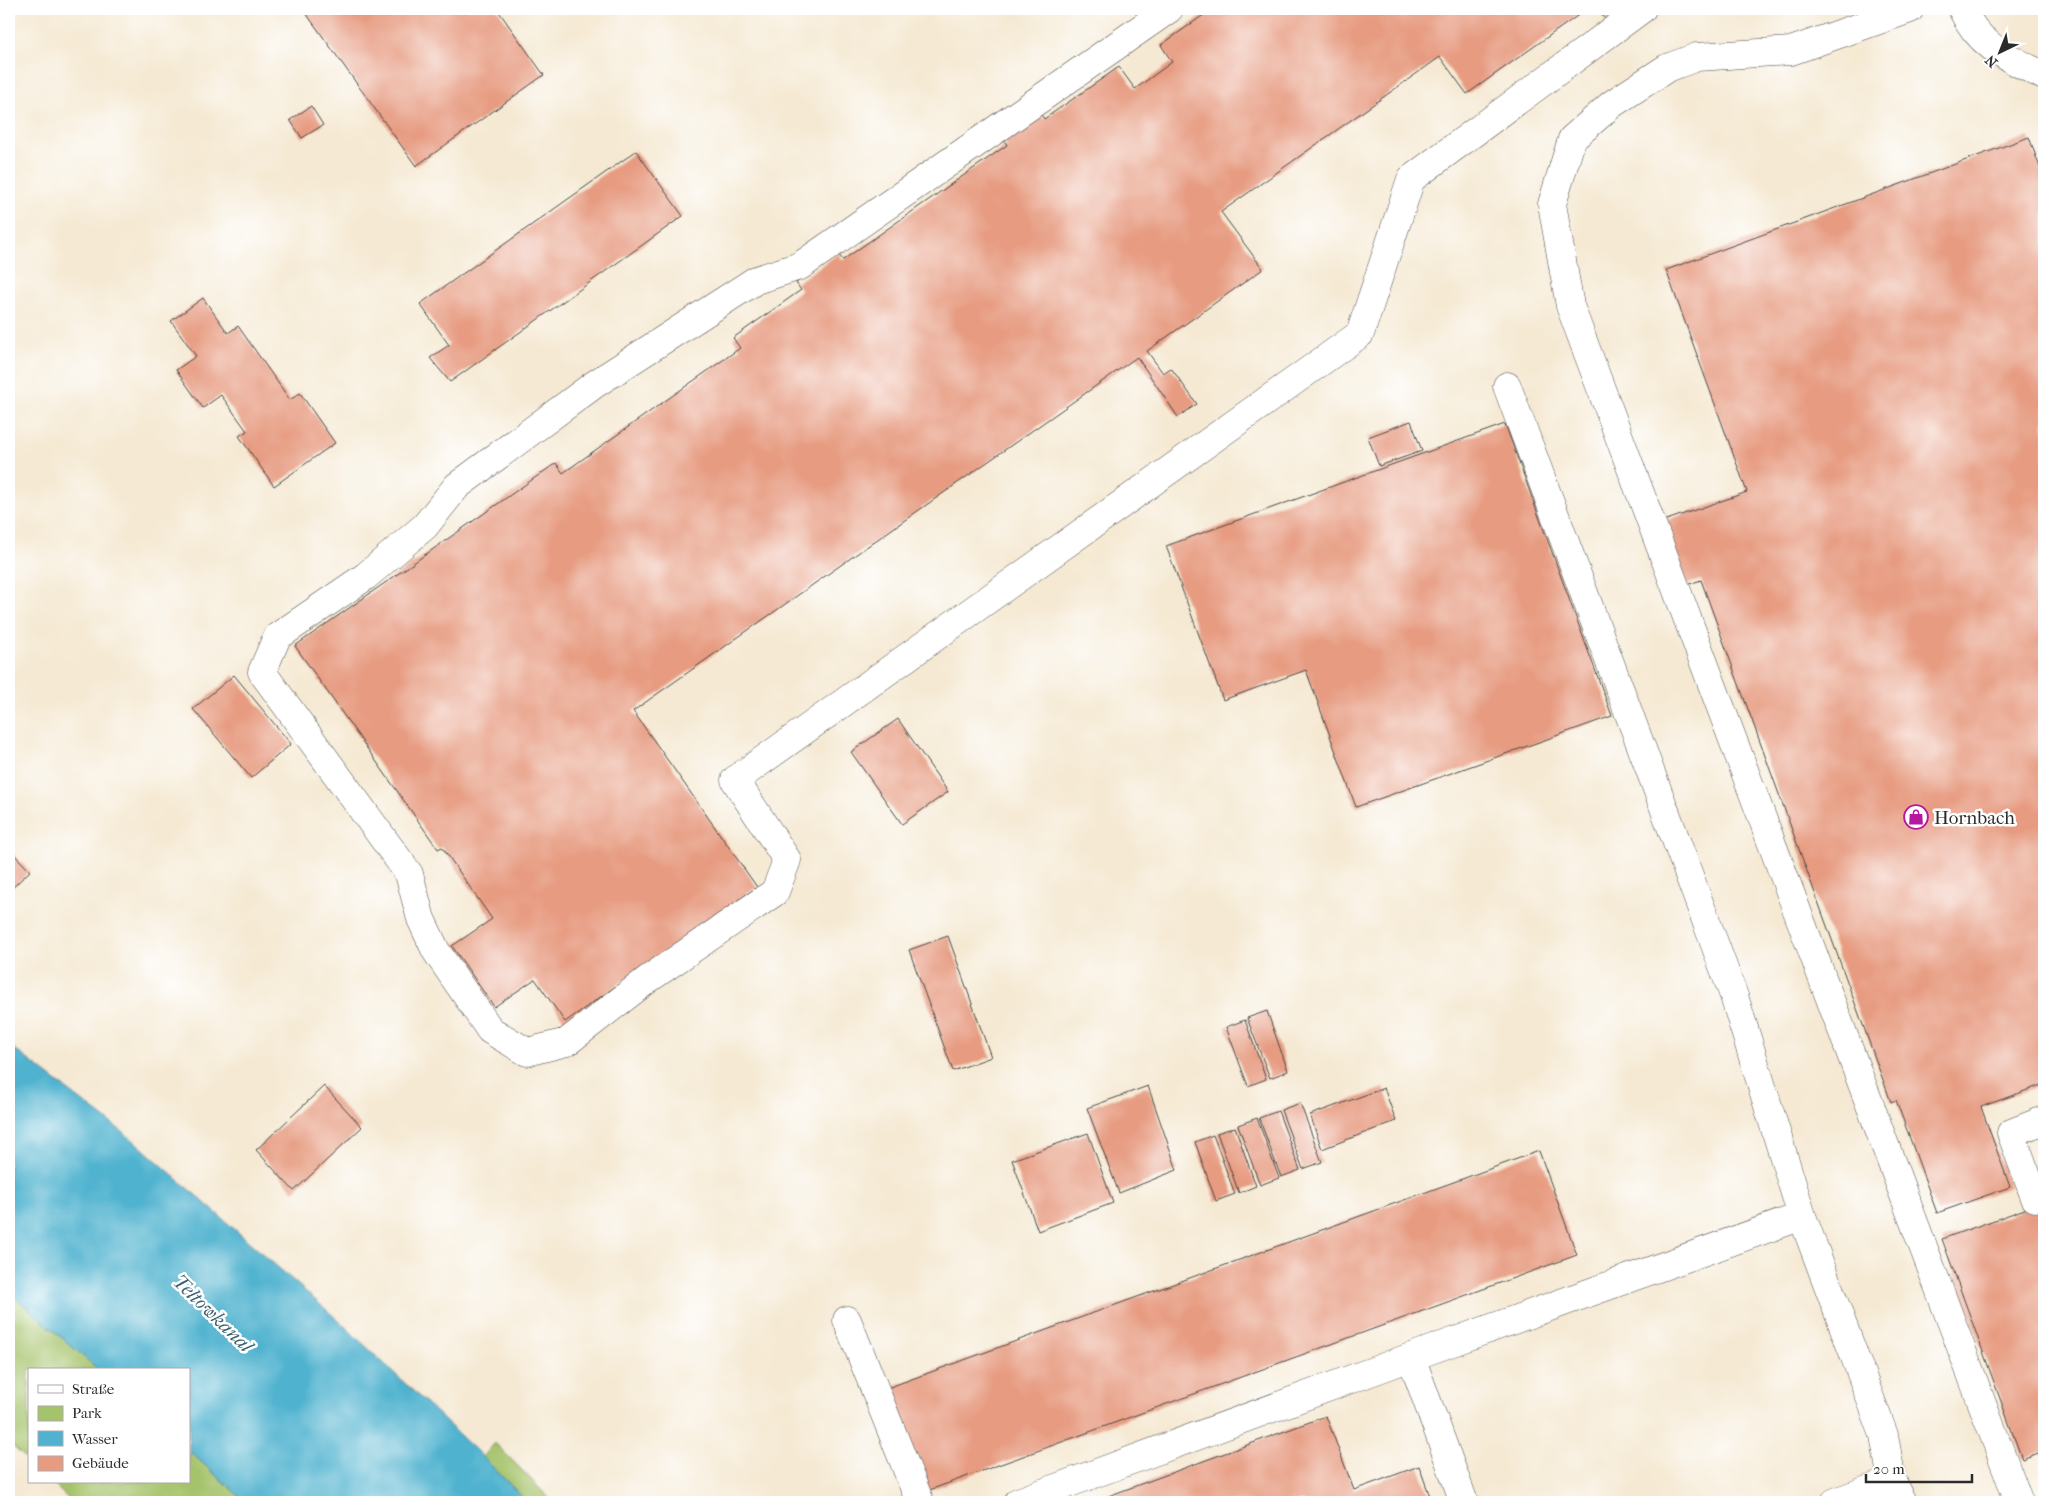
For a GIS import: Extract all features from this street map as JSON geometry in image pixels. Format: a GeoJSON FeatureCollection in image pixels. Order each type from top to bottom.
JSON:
{"type":"FeatureCollection","features":[{"type":"Feature","properties":{"kind":"lane"},"geometry":{"type":"LineString","coordinates":[[1169,9],[800,266],[756,280],[595,384],[457,486],[426,526],[366,576],[277,637],[262,672],[409,874],[421,919],[436,951],[490,1030],[527,1052],[567,1042],[647,980],[775,892],[787,860],[735,780],[1360,334],[1411,179],[1642,9]]}},
{"type":"Feature","properties":{"kind":"lane"},"geometry":{"type":"LineString","coordinates":[[1910,9],[1791,51],[1697,57],[1666,68],[1612,104],[1572,139],[1552,204],[1570,306],[2019,1502]]}},
{"type":"Feature","properties":{"kind":"lane"},"geometry":{"type":"LineString","coordinates":[[1962,9],[1967,20],[1981,38],[1995,50],[2044,76]]}},
{"type":"Feature","properties":{"kind":"lane"},"geometry":{"type":"LineString","coordinates":[[1507,386],[1734,996],[1802,1216],[1884,1435],[1898,1492],[1835,1502]]}},
{"type":"Feature","properties":{"kind":"lane"},"geometry":{"type":"LineString","coordinates":[[2044,1120],[2011,1133],[2035,1198],[2044,1195]]}},
{"type":"Feature","properties":{"kind":"lane"},"geometry":{"type":"LineString","coordinates":[[1018,1502],[1411,1357],[1802,1216]]}},
{"type":"Feature","properties":{"kind":"lane"},"geometry":{"type":"LineString","coordinates":[[847,1320],[920,1502]]}},
{"type":"Feature","properties":{"kind":"lane"},"geometry":{"type":"LineString","coordinates":[[1411,1357],[1464,1502]]}},
{"type":"Feature","properties":{"kind":"green space"},"geometry":{"type":"Polygon","coordinates":[[[9,1292],[97,1368],[28,1368],[28,1460],[9,1443],[9,1292]]]}},
{"type":"Feature","properties":{"kind":"green space"},"geometry":{"type":"Polygon","coordinates":[[[495,1443],[553,1502],[527,1502],[483,1457],[495,1443]]]}},
{"type":"Feature","properties":{"kind":"green space"},"geometry":{"type":"Polygon","coordinates":[[[190,1452],[246,1502],[72,1502],[53,1484],[190,1484],[190,1452]]]}},
{"type":"Feature","properties":{"kind":"water","name":"Teltowkanal"},"geometry":{"type":"Polygon","coordinates":[[[9,1045],[132,1139],[338,1320],[483,1457],[527,1502],[246,1502],[190,1452],[190,1368],[97,1368],[9,1292],[9,1045]]]}},
{"type":"Feature","properties":{"kind":"building"},"geometry":{"type":"Polygon","coordinates":[[[303,9],[497,9],[544,75],[416,166],[303,9]]]}},
{"type":"Feature","properties":{"kind":"building"},"geometry":{"type":"Polygon","coordinates":[[[1212,9],[1587,9],[1467,94],[1440,57],[1221,212],[1263,269],[1147,351],[1163,373],[1171,368],[1197,404],[1178,417],[1137,357],[633,711],[757,887],[565,1022],[535,979],[494,1007],[452,946],[492,919],[442,847],[438,849],[295,646],[556,463],[563,473],[740,348],[733,338],[801,290],[796,283],[838,254],[843,260],[1007,145],[1003,138],[1040,113],[1044,119],[1119,67],[1135,89],[1172,62],[1161,45],[1212,9]]]}},
{"type":"Feature","properties":{"kind":"building"},"geometry":{"type":"Polygon","coordinates":[[[1597,9],[1622,9],[1606,20],[1597,9]]]}},
{"type":"Feature","properties":{"kind":"building"},"geometry":{"type":"Polygon","coordinates":[[[311,106],[323,125],[302,138],[290,120],[311,106]]]}},
{"type":"Feature","properties":{"kind":"building","name":"Hornbach"},"geometry":{"type":"Polygon","coordinates":[[[2029,137],[2044,179],[2044,1084],[1981,1107],[2010,1187],[1937,1213],[1896,1100],[1891,1102],[1701,580],[1681,587],[1658,523],[1747,492],[1666,270],[2029,137]]]}},
{"type":"Feature","properties":{"kind":"building"},"geometry":{"type":"Polygon","coordinates":[[[636,151],[683,216],[450,382],[430,358],[449,345],[420,304],[636,151]]]}},
{"type":"Feature","properties":{"kind":"building"},"geometry":{"type":"Polygon","coordinates":[[[203,298],[228,333],[238,326],[290,400],[300,393],[335,443],[274,486],[239,436],[247,431],[221,395],[203,408],[176,370],[196,356],[171,321],[203,298]]]}},
{"type":"Feature","properties":{"kind":"building"},"geometry":{"type":"Polygon","coordinates":[[[1411,421],[1422,451],[1379,466],[1368,437],[1411,421]]]}},
{"type":"Feature","properties":{"kind":"building"},"geometry":{"type":"Polygon","coordinates":[[[1505,424],[1612,716],[1356,807],[1306,670],[1223,700],[1166,546],[1505,424]]]}},
{"type":"Feature","properties":{"kind":"building"},"geometry":{"type":"Polygon","coordinates":[[[234,675],[291,744],[251,778],[193,709],[234,675]]]}},
{"type":"Feature","properties":{"kind":"building"},"geometry":{"type":"Polygon","coordinates":[[[898,719],[948,792],[902,824],[851,752],[898,719]]]}},
{"type":"Feature","properties":{"kind":"building"},"geometry":{"type":"Polygon","coordinates":[[[9,849],[30,871],[9,891],[9,849]]]}},
{"type":"Feature","properties":{"kind":"building"},"geometry":{"type":"Polygon","coordinates":[[[948,936],[991,1057],[953,1071],[909,950],[948,936]]]}},
{"type":"Feature","properties":{"kind":"building"},"geometry":{"type":"Polygon","coordinates":[[[1267,1011],[1288,1071],[1270,1078],[1247,1018],[1267,1011]]]}},
{"type":"Feature","properties":{"kind":"building"},"geometry":{"type":"Polygon","coordinates":[[[1245,1020],[1266,1079],[1248,1086],[1226,1027],[1245,1020]]]}},
{"type":"Feature","properties":{"kind":"building"},"geometry":{"type":"Polygon","coordinates":[[[324,1086],[362,1127],[294,1191],[256,1150],[324,1086]]]}},
{"type":"Feature","properties":{"kind":"building"},"geometry":{"type":"Polygon","coordinates":[[[1148,1086],[1177,1170],[1119,1193],[1087,1108],[1148,1086]]]}},
{"type":"Feature","properties":{"kind":"building"},"geometry":{"type":"Polygon","coordinates":[[[1384,1088],[1396,1121],[1322,1149],[1310,1115],[1384,1088]]]}},
{"type":"Feature","properties":{"kind":"building"},"geometry":{"type":"Polygon","coordinates":[[[1300,1103],[1322,1162],[1303,1169],[1281,1110],[1300,1103]]]}},
{"type":"Feature","properties":{"kind":"building"},"geometry":{"type":"Polygon","coordinates":[[[1278,1111],[1300,1170],[1281,1177],[1259,1118],[1278,1111]]]}},
{"type":"Feature","properties":{"kind":"building"},"geometry":{"type":"Polygon","coordinates":[[[1257,1118],[1279,1178],[1260,1185],[1238,1125],[1257,1118]]]}},
{"type":"Feature","properties":{"kind":"building"},"geometry":{"type":"Polygon","coordinates":[[[1235,1127],[1256,1186],[1239,1193],[1217,1133],[1235,1127]]]}},
{"type":"Feature","properties":{"kind":"building"},"geometry":{"type":"Polygon","coordinates":[[[1088,1133],[1113,1203],[1038,1231],[1012,1160],[1088,1133]]]}},
{"type":"Feature","properties":{"kind":"building"},"geometry":{"type":"Polygon","coordinates":[[[1213,1135],[1235,1194],[1216,1201],[1195,1142],[1213,1135]]]}},
{"type":"Feature","properties":{"kind":"building"},"geometry":{"type":"Polygon","coordinates":[[[1539,1151],[1577,1255],[924,1492],[887,1388],[1539,1151]]]}},
{"type":"Feature","properties":{"kind":"building"},"geometry":{"type":"Polygon","coordinates":[[[2044,1202],[2044,1451],[2022,1459],[1942,1239],[2044,1202]]]}},
{"type":"Feature","properties":{"kind":"building"},"geometry":{"type":"Polygon","coordinates":[[[1326,1416],[1354,1490],[1419,1466],[1432,1502],[1092,1502],[1326,1416]]]}},
{"type":"Feature","properties":{"kind":"place","name":"Hornbach"},"geometry":{"type":"Point","coordinates":[1916,817]}}]}
